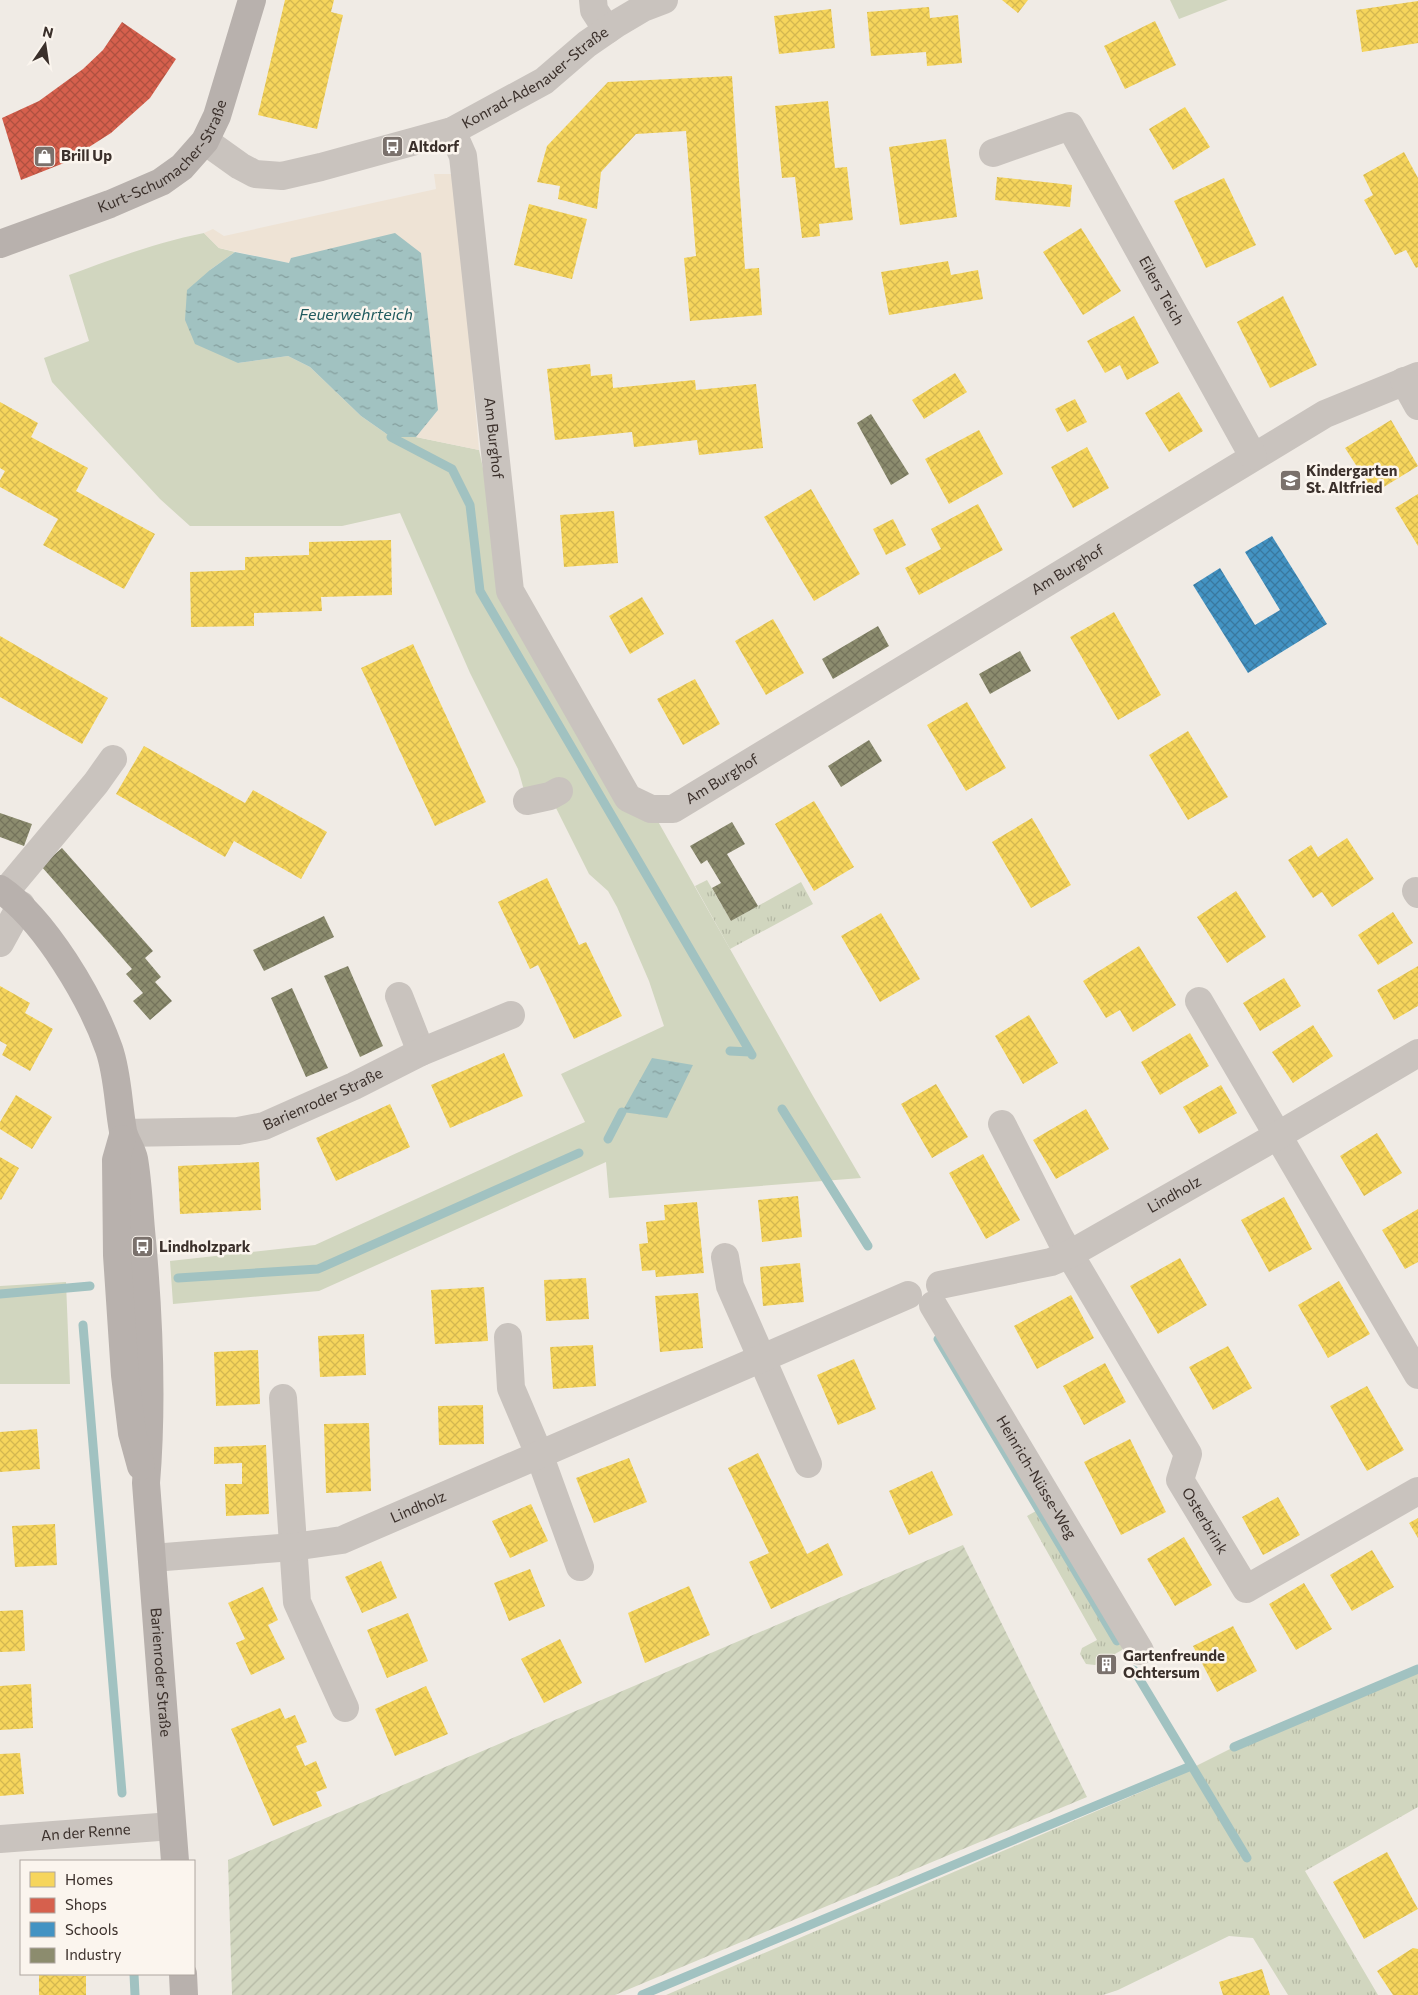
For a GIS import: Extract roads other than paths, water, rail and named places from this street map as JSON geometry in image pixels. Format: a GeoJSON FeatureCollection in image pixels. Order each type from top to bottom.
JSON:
{"type":"FeatureCollection","features":[{"type":"Feature","properties":{"kind":"main road","name":"Kurt-Schumacher-Straße"},"geometry":{"type":"LineString","coordinates":[[0,244],[110,204],[161,182],[182,167],[205,141],[217,116],[252,0]]}},
{"type":"Feature","properties":{"kind":"main road","name":"Barienroder Straße"},"geometry":{"type":"LineString","coordinates":[[8,895],[70,970],[92,1008],[110,1050],[119,1097],[123,1133],[116,1160],[117,1254],[132,1433],[146,1483],[175,1860]]}},
{"type":"Feature","properties":{"kind":"main road"},"geometry":{"type":"LineString","coordinates":[[183,1975],[184,1995]]}},
{"type":"Feature","properties":{"kind":"street"},"geometry":{"type":"LineString","coordinates":[[593,0],[594,10],[607,30]]}},
{"type":"Feature","properties":{"kind":"street","name":"Konrad-Adenauer-Straße"},"geometry":{"type":"LineString","coordinates":[[205,141],[240,166],[255,174],[282,176],[321,168],[452,131],[544,81],[587,44],[607,30],[643,8],[664,0]]}},
{"type":"Feature","properties":{"kind":"street","name":"Eilers Teich"},"geometry":{"type":"LineString","coordinates":[[993,153],[1070,126],[1253,456]]}},
{"type":"Feature","properties":{"kind":"street","name":"Am Burghof"},"geometry":{"type":"LineString","coordinates":[[452,131],[463,156],[510,591],[598,766],[628,798],[651,809],[673,808],[1325,414],[1411,379]]}},
{"type":"Feature","properties":{"kind":"street"},"geometry":{"type":"LineString","coordinates":[[1411,379],[1418,406]]}},
{"type":"Feature","properties":{"kind":"street"},"geometry":{"type":"LineString","coordinates":[[0,943],[8,895],[113,759]]}},
{"type":"Feature","properties":{"kind":"street"},"geometry":{"type":"LineString","coordinates":[[527,801],[550,796],[559,791]]}},
{"type":"Feature","properties":{"kind":"street"},"geometry":{"type":"LineString","coordinates":[[398,996],[421,1052]]}},
{"type":"Feature","properties":{"kind":"street"},"geometry":{"type":"LineString","coordinates":[[1200,1001],[1418,1375]]}},
{"type":"Feature","properties":{"kind":"street","name":"Barienroder Straße"},"geometry":{"type":"LineString","coordinates":[[123,1133],[238,1131],[264,1126],[354,1086],[421,1052],[511,1015]]}},
{"type":"Feature","properties":{"kind":"street","name":"Lindholz"},"geometry":{"type":"LineString","coordinates":[[152,1558],[293,1548],[342,1540],[908,1295],[908,1288],[912,1281],[924,1274],[936,1279],[937,1295],[1051,1262],[1070,1254],[1277,1136],[1418,1052]]}},
{"type":"Feature","properties":{"kind":"street"},"geometry":{"type":"LineString","coordinates":[[1002,1124],[1070,1254]]}},
{"type":"Feature","properties":{"kind":"street","name":"Osterbrink"},"geometry":{"type":"LineString","coordinates":[[1070,1254],[1188,1454],[1180,1480],[1246,1589],[1418,1491]]}},
{"type":"Feature","properties":{"kind":"street"},"geometry":{"type":"LineString","coordinates":[[725,1257],[730,1286],[808,1464]]}},
{"type":"Feature","properties":{"kind":"street","name":"Heinrich-Nüsse-Weg"},"geometry":{"type":"LineString","coordinates":[[937,1295],[1140,1651]]}},
{"type":"Feature","properties":{"kind":"street"},"geometry":{"type":"LineString","coordinates":[[508,1337],[510,1388],[539,1454],[580,1567]]}},
{"type":"Feature","properties":{"kind":"street"},"geometry":{"type":"LineString","coordinates":[[283,1398],[296,1602],[345,1708]]}},
{"type":"Feature","properties":{"kind":"street","name":"An der Renne"},"geometry":{"type":"LineString","coordinates":[[0,1839],[172,1826]]}},
{"type":"Feature","properties":{"kind":"water","name":"Feuerwehrteich"},"geometry":{"type":"Polygon","coordinates":[[[395,233],[421,253],[438,410],[416,437],[391,437],[361,416],[310,367],[288,356],[238,363],[195,344],[185,320],[187,290],[235,252],[289,263],[291,258],[395,233]]]}},
{"type":"Feature","properties":{"kind":"water"},"geometry":{"type":"Polygon","coordinates":[[[652,1058],[693,1065],[667,1118],[622,1112],[652,1058]]]}},
{"type":"Feature","properties":{"kind":"waterway"},"geometry":{"type":"LineString","coordinates":[[391,437],[452,469],[470,505],[480,591],[752,1055]]}},
{"type":"Feature","properties":{"kind":"waterway"},"geometry":{"type":"LineString","coordinates":[[730,1051],[750,1052]]}},
{"type":"Feature","properties":{"kind":"waterway"},"geometry":{"type":"LineString","coordinates":[[782,1109],[868,1246]]}},
{"type":"Feature","properties":{"kind":"waterway"},"geometry":{"type":"LineString","coordinates":[[608,1139],[622,1112]]}},
{"type":"Feature","properties":{"kind":"waterway"},"geometry":{"type":"LineString","coordinates":[[178,1278],[318,1269],[579,1153]]}},
{"type":"Feature","properties":{"kind":"waterway"},"geometry":{"type":"LineString","coordinates":[[0,1294],[90,1286]]}},
{"type":"Feature","properties":{"kind":"waterway"},"geometry":{"type":"LineString","coordinates":[[83,1325],[122,1793]]}},
{"type":"Feature","properties":{"kind":"waterway"},"geometry":{"type":"LineString","coordinates":[[938,1339],[1117,1641]]}},
{"type":"Feature","properties":{"kind":"waterway"},"geometry":{"type":"LineString","coordinates":[[1234,1747],[1418,1669]]}},
{"type":"Feature","properties":{"kind":"waterway"},"geometry":{"type":"LineString","coordinates":[[1134,1670],[1247,1858]]}},
{"type":"Feature","properties":{"kind":"waterway"},"geometry":{"type":"LineString","coordinates":[[642,1995],[1191,1766]]}},
{"type":"Feature","properties":{"kind":"waterway"},"geometry":{"type":"LineString","coordinates":[[134,1975],[135,1995]]}},
{"type":"Feature","properties":{"kind":"place","name":"Altdorf"},"geometry":{"type":"Point","coordinates":[392,147]}},
{"type":"Feature","properties":{"kind":"place","name":"Brill Up"},"geometry":{"type":"Point","coordinates":[45,156]}},
{"type":"Feature","properties":{"kind":"place","name":"Kindergarten St. Altfried"},"geometry":{"type":"Point","coordinates":[1290,480]}},
{"type":"Feature","properties":{"kind":"place","name":"Lindholzpark"},"geometry":{"type":"Point","coordinates":[143,1247]}},
{"type":"Feature","properties":{"kind":"place","name":"Gartenfreunde Ochtersum"},"geometry":{"type":"Point","coordinates":[1107,1665]}}]}
